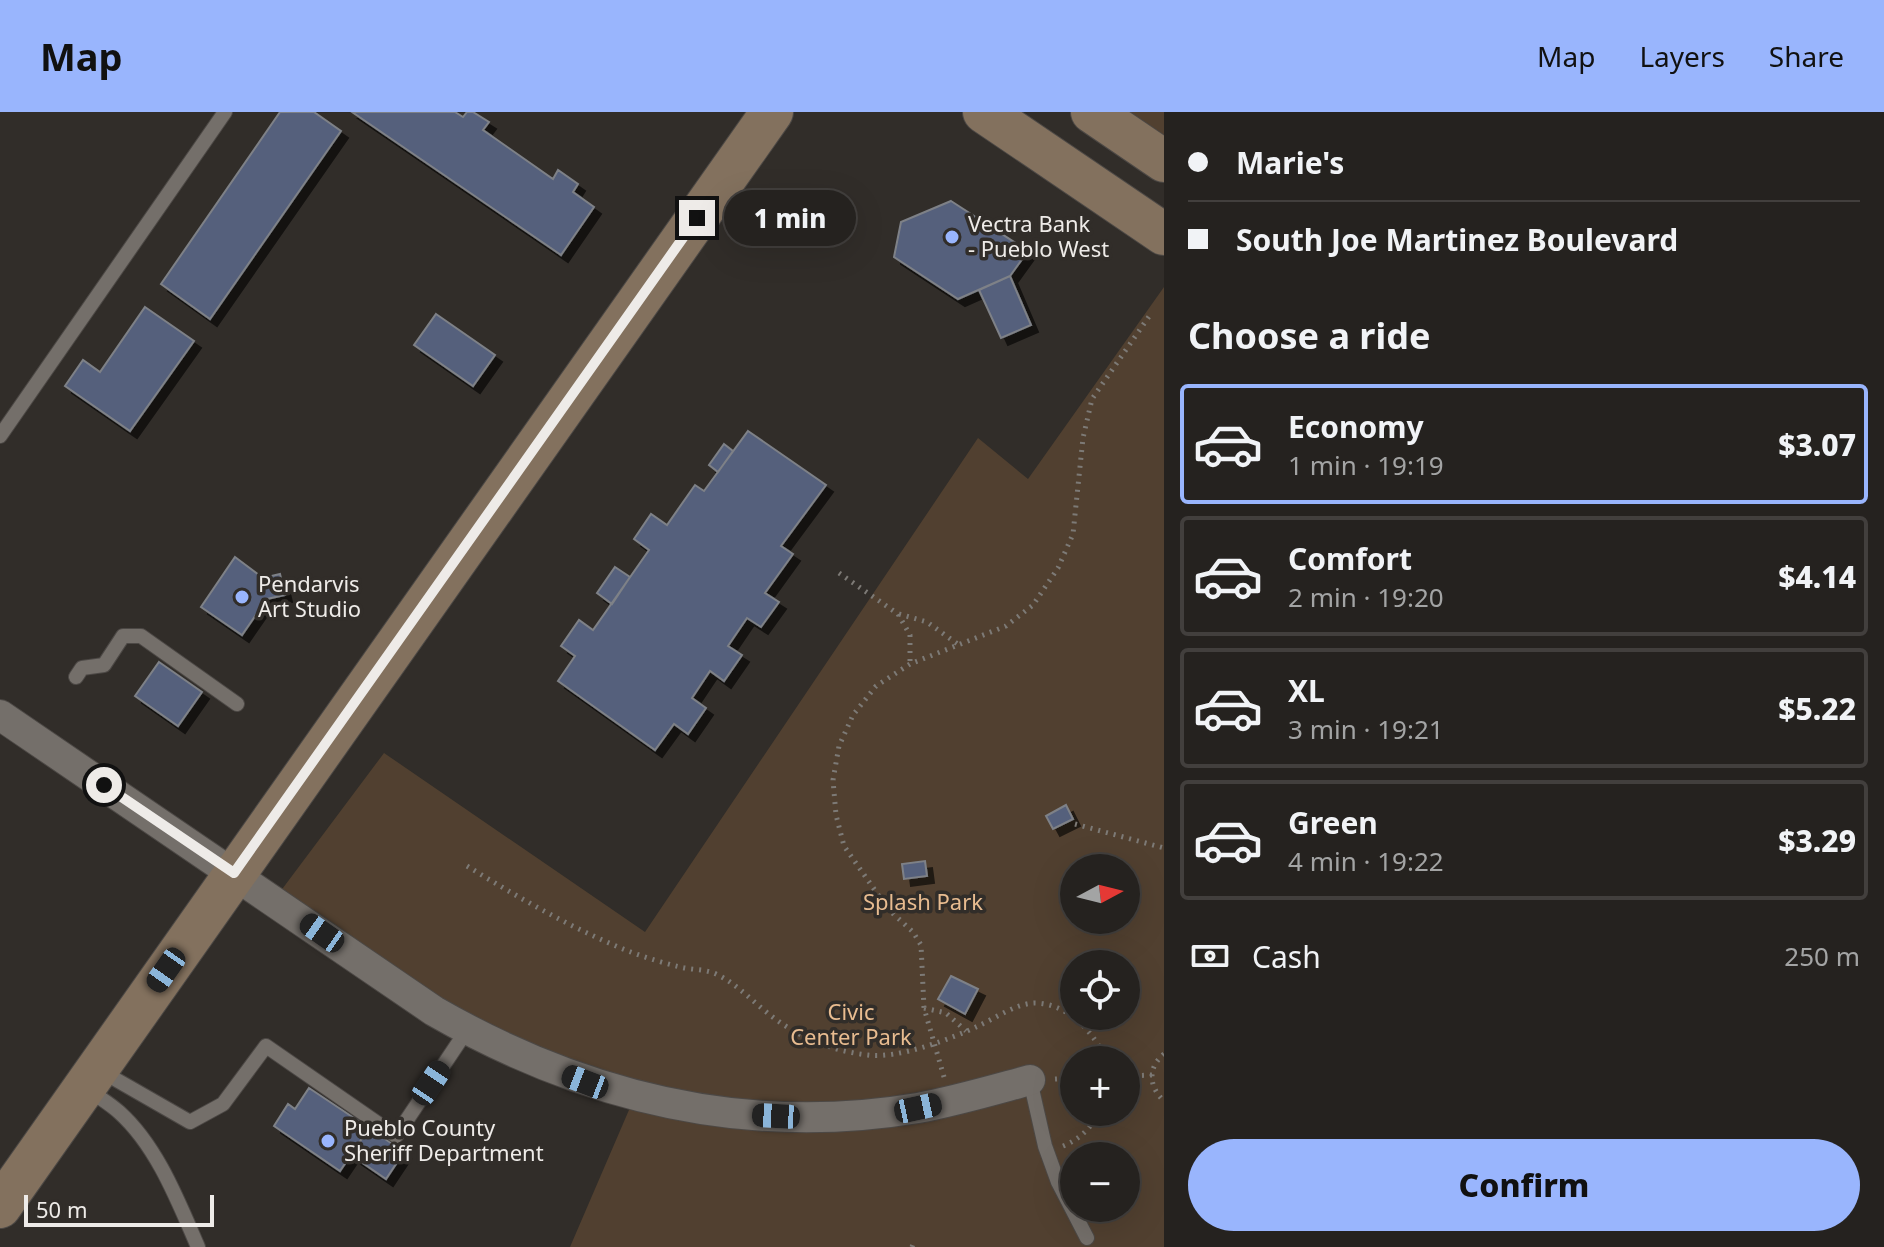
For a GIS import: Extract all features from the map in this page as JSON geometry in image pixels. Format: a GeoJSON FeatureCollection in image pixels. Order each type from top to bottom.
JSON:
{"type":"FeatureCollection","features":[{"type":"Feature","properties":{"kind":"main road"},"geometry":{"type":"LineString","coordinates":[[0,1207],[772,112]]}},
{"type":"Feature","properties":{"kind":"main road"},"geometry":{"type":"LineString","coordinates":[[984,112],[1164,234]]}},
{"type":"Feature","properties":{"kind":"main road"},"geometry":{"type":"LineString","coordinates":[[1092,112],[1164,161]]}},
{"type":"Feature","properties":{"kind":"street"},"geometry":{"type":"LineString","coordinates":[[0,715],[434,1011],[488,1042],[585,1082],[687,1108],[730,1113],[822,1116],[872,1113],[950,1101],[1030,1080]]}},
{"type":"Feature","properties":{"kind":"lane"},"geometry":{"type":"LineString","coordinates":[[0,436],[225,112]]}},
{"type":"Feature","properties":{"kind":"lane"},"geometry":{"type":"LineString","coordinates":[[76,677],[82,668],[104,665],[123,636],[141,636],[237,704]]}},
{"type":"Feature","properties":{"kind":"lane"},"geometry":{"type":"LineString","coordinates":[[91,1078],[190,1122],[223,1104],[266,1046],[396,1136],[467,1030]]}},
{"type":"Feature","properties":{"kind":"lane"},"geometry":{"type":"LineString","coordinates":[[91,1078],[147,1146],[174,1194],[198,1247]]}},
{"type":"Feature","properties":{"kind":"lane"},"geometry":{"type":"LineString","coordinates":[[1030,1080],[1047,1152],[1065,1198],[1087,1238]]}},
{"type":"Feature","properties":{"kind":"path"},"geometry":{"type":"LineString","coordinates":[[950,1101],[924,1008],[921,945],[913,932],[888,909],[844,846],[836,815],[833,780],[839,746],[853,715],[876,686],[910,664],[1006,626],[1033,605],[1058,568],[1073,534],[1083,438],[1092,399],[1150,315]]}},
{"type":"Feature","properties":{"kind":"path"},"geometry":{"type":"LineString","coordinates":[[839,573],[898,614],[927,622],[959,645]]}},
{"type":"Feature","properties":{"kind":"path"},"geometry":{"type":"LineString","coordinates":[[898,614],[910,635],[910,664]]}},
{"type":"Feature","properties":{"kind":"path"},"geometry":{"type":"LineString","coordinates":[[1075,824],[1164,848]]}},
{"type":"Feature","properties":{"kind":"path"},"geometry":{"type":"LineString","coordinates":[[467,866],[545,913],[629,951],[679,967],[713,972],[737,986],[766,1013],[815,1042],[839,1052],[892,1055],[966,1031],[1015,1008],[1034,1003],[1057,1008],[1083,1023],[1100,1046]]}},
{"type":"Feature","properties":{"kind":"path"},"geometry":{"type":"LineString","coordinates":[[924,1008],[946,1013],[966,1031]]}},
{"type":"Feature","properties":{"kind":"path"},"geometry":{"type":"LineString","coordinates":[[1164,1054],[1154,1066],[1152,1075],[1156,1093],[1164,1101]]}},
{"type":"Feature","properties":{"kind":"path"},"geometry":{"type":"LineString","coordinates":[[1140,1075],[1152,1075]]}},
{"type":"Feature","properties":{"kind":"path"},"geometry":{"type":"LineString","coordinates":[[1047,1152],[1075,1141],[1091,1126]]}},
{"type":"Feature","properties":{"kind":"green space"},"geometry":{"type":"Polygon","coordinates":[[[1119,112],[1164,112],[1164,144],[1119,112]]]}},
{"type":"Feature","properties":{"kind":"green space","name":"Civic Center Park"},"geometry":{"type":"Polygon","coordinates":[[[1164,287],[1164,1247],[570,1247],[635,1096],[585,1082],[274,900],[384,753],[645,932],[978,438],[1028,479],[1164,287]]]}},
{"type":"Feature","properties":{"kind":"building"},"geometry":{"type":"Polygon","coordinates":[[[280,112],[314,112],[341,131],[210,319],[161,284],[280,112]]]}},
{"type":"Feature","properties":{"kind":"building"},"geometry":{"type":"Polygon","coordinates":[[[352,112],[455,112],[463,117],[467,112],[473,112],[489,122],[483,130],[553,179],[558,170],[578,184],[573,192],[594,207],[561,255],[352,112]]]}},
{"type":"Feature","properties":{"kind":"building","name":"Vectra Bank - Pueblo West"},"geometry":{"type":"Polygon","coordinates":[[[951,201],[1028,251],[1010,276],[958,299],[894,257],[901,222],[951,201]]]}},
{"type":"Feature","properties":{"kind":"building"},"geometry":{"type":"Polygon","coordinates":[[[1010,276],[1031,325],[1001,338],[979,290],[1010,276]]]}},
{"type":"Feature","properties":{"kind":"building"},"geometry":{"type":"Polygon","coordinates":[[[145,307],[194,341],[130,431],[65,386],[83,360],[100,372],[145,307]]]}},
{"type":"Feature","properties":{"kind":"building"},"geometry":{"type":"Polygon","coordinates":[[[436,314],[495,355],[473,386],[414,345],[436,314]]]}},
{"type":"Feature","properties":{"kind":"building"},"geometry":{"type":"Polygon","coordinates":[[[748,431],[826,485],[781,546],[793,554],[765,593],[779,602],[761,627],[747,618],[728,646],[742,655],[724,681],[710,671],[692,698],[706,708],[688,734],[674,724],[655,750],[558,681],[575,656],[561,646],[579,620],[593,630],[649,550],[634,539],[651,514],[667,525],[695,485],[704,491],[748,431]]]}},
{"type":"Feature","properties":{"kind":"building"},"geometry":{"type":"Polygon","coordinates":[[[724,444],[733,451],[718,472],[709,465],[724,444]]]}},
{"type":"Feature","properties":{"kind":"building","name":"Pendarvis Art Studio"},"geometry":{"type":"Polygon","coordinates":[[[235,557],[263,578],[280,574],[285,595],[267,599],[242,635],[201,607],[235,557]]]}},
{"type":"Feature","properties":{"kind":"building"},"geometry":{"type":"Polygon","coordinates":[[[615,567],[630,577],[612,604],[597,593],[615,567]]]}},
{"type":"Feature","properties":{"kind":"building"},"geometry":{"type":"Polygon","coordinates":[[[159,662],[202,692],[178,726],[135,696],[159,662]]]}},
{"type":"Feature","properties":{"kind":"building"},"geometry":{"type":"Polygon","coordinates":[[[1066,805],[1073,819],[1053,829],[1046,816],[1066,805]]]}},
{"type":"Feature","properties":{"kind":"building"},"geometry":{"type":"Polygon","coordinates":[[[925,861],[927,876],[904,879],[902,864],[925,861]]]}},
{"type":"Feature","properties":{"kind":"building"},"geometry":{"type":"Polygon","coordinates":[[[951,976],[978,989],[965,1014],[938,999],[951,976]]]}},
{"type":"Feature","properties":{"kind":"building","name":"Pueblo County Sheriff Department"},"geometry":{"type":"Polygon","coordinates":[[[309,1088],[369,1128],[340,1171],[274,1126],[288,1104],[295,1109],[309,1088]]]}},
{"type":"Feature","properties":{"kind":"building"},"geometry":{"type":"Polygon","coordinates":[[[369,1128],[404,1152],[386,1179],[351,1155],[369,1128]]]}},
{"type":"Feature","properties":{"kind":"place","name":"Vectra Bank - Pueblo West"},"geometry":{"type":"Point","coordinates":[952,237]}},
{"type":"Feature","properties":{"kind":"place","name":"Pendarvis Art Studio"},"geometry":{"type":"Point","coordinates":[242,597]}},
{"type":"Feature","properties":{"kind":"place","name":"Pueblo County Sheriff Department"},"geometry":{"type":"Point","coordinates":[328,1141]}},
{"type":"Feature","properties":{"kind":"route"},"geometry":{"type":"LineString","coordinates":[[104,785],[234,873],[697,218]]}},
{"type":"Feature","properties":{"kind":"park label","name":"Splash Park"},"geometry":{"type":"Point","coordinates":[923,902]}}]}
